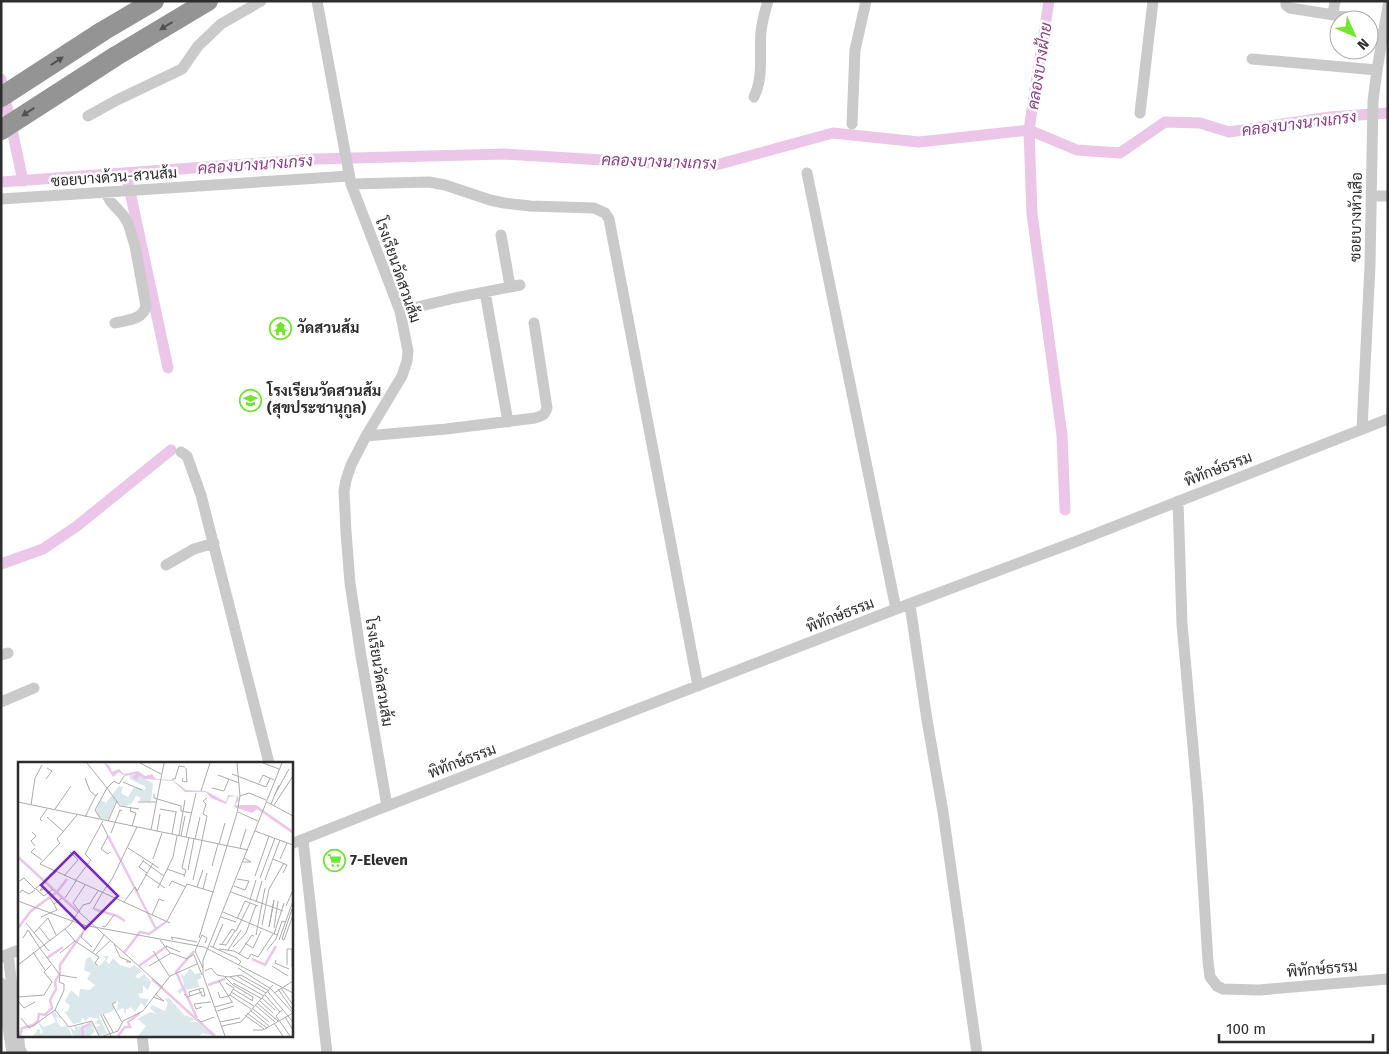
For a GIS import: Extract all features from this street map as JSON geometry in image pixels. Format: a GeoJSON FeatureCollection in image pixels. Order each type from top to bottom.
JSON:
{"type":"FeatureCollection","features":[{"type":"Feature","properties":{"kind":"highway"},"geometry":{"type":"LineString","coordinates":[[1,97],[103,31],[154,1]]}},
{"type":"Feature","properties":{"kind":"highway"},"geometry":{"type":"LineString","coordinates":[[1,130],[116,56],[208,1]]}},
{"type":"Feature","properties":{"kind":"street"},"geometry":{"type":"LineString","coordinates":[[88,116],[182,69],[198,46],[221,24],[261,1]]}},
{"type":"Feature","properties":{"kind":"street","name":"โรงเรียนวัดสวนส้ม"},"geometry":{"type":"LineString","coordinates":[[317,1],[349,176],[400,311],[408,351],[402,376],[366,436],[352,465],[344,491],[350,583],[387,806]]}},
{"type":"Feature","properties":{"kind":"street"},"geometry":{"type":"LineString","coordinates":[[754,97],[760,79],[760,32],[768,1]]}},
{"type":"Feature","properties":{"kind":"street"},"geometry":{"type":"LineString","coordinates":[[852,124],[855,50],[866,1]]}},
{"type":"Feature","properties":{"kind":"street"},"geometry":{"type":"LineString","coordinates":[[1140,113],[1153,1]]}},
{"type":"Feature","properties":{"kind":"street"},"geometry":{"type":"LineString","coordinates":[[1286,1],[1290,8],[1329,13]]}},
{"type":"Feature","properties":{"kind":"street","name":"ซอยบางหัวเสือ"},"geometry":{"type":"LineString","coordinates":[[1362,429],[1370,265],[1373,102],[1388,6]]}},
{"type":"Feature","properties":{"kind":"street"},"geometry":{"type":"LineString","coordinates":[[1379,23],[1385,24]]}},
{"type":"Feature","properties":{"kind":"street"},"geometry":{"type":"LineString","coordinates":[[1252,60],[1377,70]]}},
{"type":"Feature","properties":{"kind":"street"},"geometry":{"type":"LineString","coordinates":[[807,173],[896,609]]}},
{"type":"Feature","properties":{"kind":"street","name":"ซอยบางด้วน-สวนส้ม"},"geometry":{"type":"LineString","coordinates":[[1,199],[349,176],[429,182],[504,203],[530,206],[594,208],[605,213],[609,219],[698,686]]}},
{"type":"Feature","properties":{"kind":"street"},"geometry":{"type":"LineString","coordinates":[[105,192],[128,223],[135,246],[146,306],[145,311],[138,318],[116,323]]}},
{"type":"Feature","properties":{"kind":"street"},"geometry":{"type":"LineString","coordinates":[[1371,196],[1388,196]]}},
{"type":"Feature","properties":{"kind":"street"},"geometry":{"type":"LineString","coordinates":[[400,311],[515,285],[501,234]]}},
{"type":"Feature","properties":{"kind":"street"},"geometry":{"type":"LineString","coordinates":[[485,292],[508,422]]}},
{"type":"Feature","properties":{"kind":"street"},"geometry":{"type":"LineString","coordinates":[[366,436],[508,422],[542,416],[546,412],[546,400],[534,323]]}},
{"type":"Feature","properties":{"kind":"street","name":"พิทักษ์ธรรม"},"geometry":{"type":"LineString","coordinates":[[292,844],[1388,420]]}},
{"type":"Feature","properties":{"kind":"street"},"geometry":{"type":"LineString","coordinates":[[182,452],[187,456],[201,496],[269,762]]}},
{"type":"Feature","properties":{"kind":"street","name":"พิทักษ์ธรรม"},"geometry":{"type":"LineString","coordinates":[[1178,501],[1182,624],[1198,803],[1210,977],[1223,990],[1259,990],[1388,978]]}},
{"type":"Feature","properties":{"kind":"street"},"geometry":{"type":"LineString","coordinates":[[166,565],[194,549],[214,543]]}},
{"type":"Feature","properties":{"kind":"street"},"geometry":{"type":"LineString","coordinates":[[910,604],[943,812],[976,1053]]}},
{"type":"Feature","properties":{"kind":"street"},"geometry":{"type":"LineString","coordinates":[[1,702],[34,688]]}},
{"type":"Feature","properties":{"kind":"street"},"geometry":{"type":"LineString","coordinates":[[303,840],[327,1053]]}},
{"type":"Feature","properties":{"kind":"street"},"geometry":{"type":"LineString","coordinates":[[18,950],[4,956],[22,1053]]}},
{"type":"Feature","properties":{"kind":"street"},"geometry":{"type":"LineString","coordinates":[[1,983],[12,1053]]}},
{"type":"Feature","properties":{"kind":"street"},"geometry":{"type":"LineString","coordinates":[[142,1036],[144,1053]]}},
{"type":"Feature","properties":{"kind":"waterway","name":"คลองบางฝ้าย"},"geometry":{"type":"LineString","coordinates":[[1049,1],[1029,130],[1032,214],[1062,435],[1065,510]]}},
{"type":"Feature","properties":{"kind":"waterway"},"geometry":{"type":"LineString","coordinates":[[1,79],[23,181]]}},
{"type":"Feature","properties":{"kind":"waterway","name":"คลองบางนางเกรง"},"geometry":{"type":"LineString","coordinates":[[1,182],[316,159],[505,154],[716,165],[833,133],[919,142],[1029,130],[1077,150],[1120,153],[1165,122],[1200,123],[1229,132],[1330,117],[1388,113]]}},
{"type":"Feature","properties":{"kind":"waterway"},"geometry":{"type":"LineString","coordinates":[[126,173],[168,368]]}},
{"type":"Feature","properties":{"kind":"waterway"},"geometry":{"type":"LineString","coordinates":[[1,564],[43,549],[77,526],[171,450]]}},
{"type":"Feature","properties":{"kind":"place","name":"วัดสวนส้ม"},"geometry":{"type":"Point","coordinates":[281,328]}},
{"type":"Feature","properties":{"kind":"place","name":"โรงเรียนวัดสวนส้ม (สุขประชานุกูล)"},"geometry":{"type":"Point","coordinates":[251,400]}},
{"type":"Feature","properties":{"kind":"place","name":"7-Eleven"},"geometry":{"type":"Point","coordinates":[334,860]}}]}
